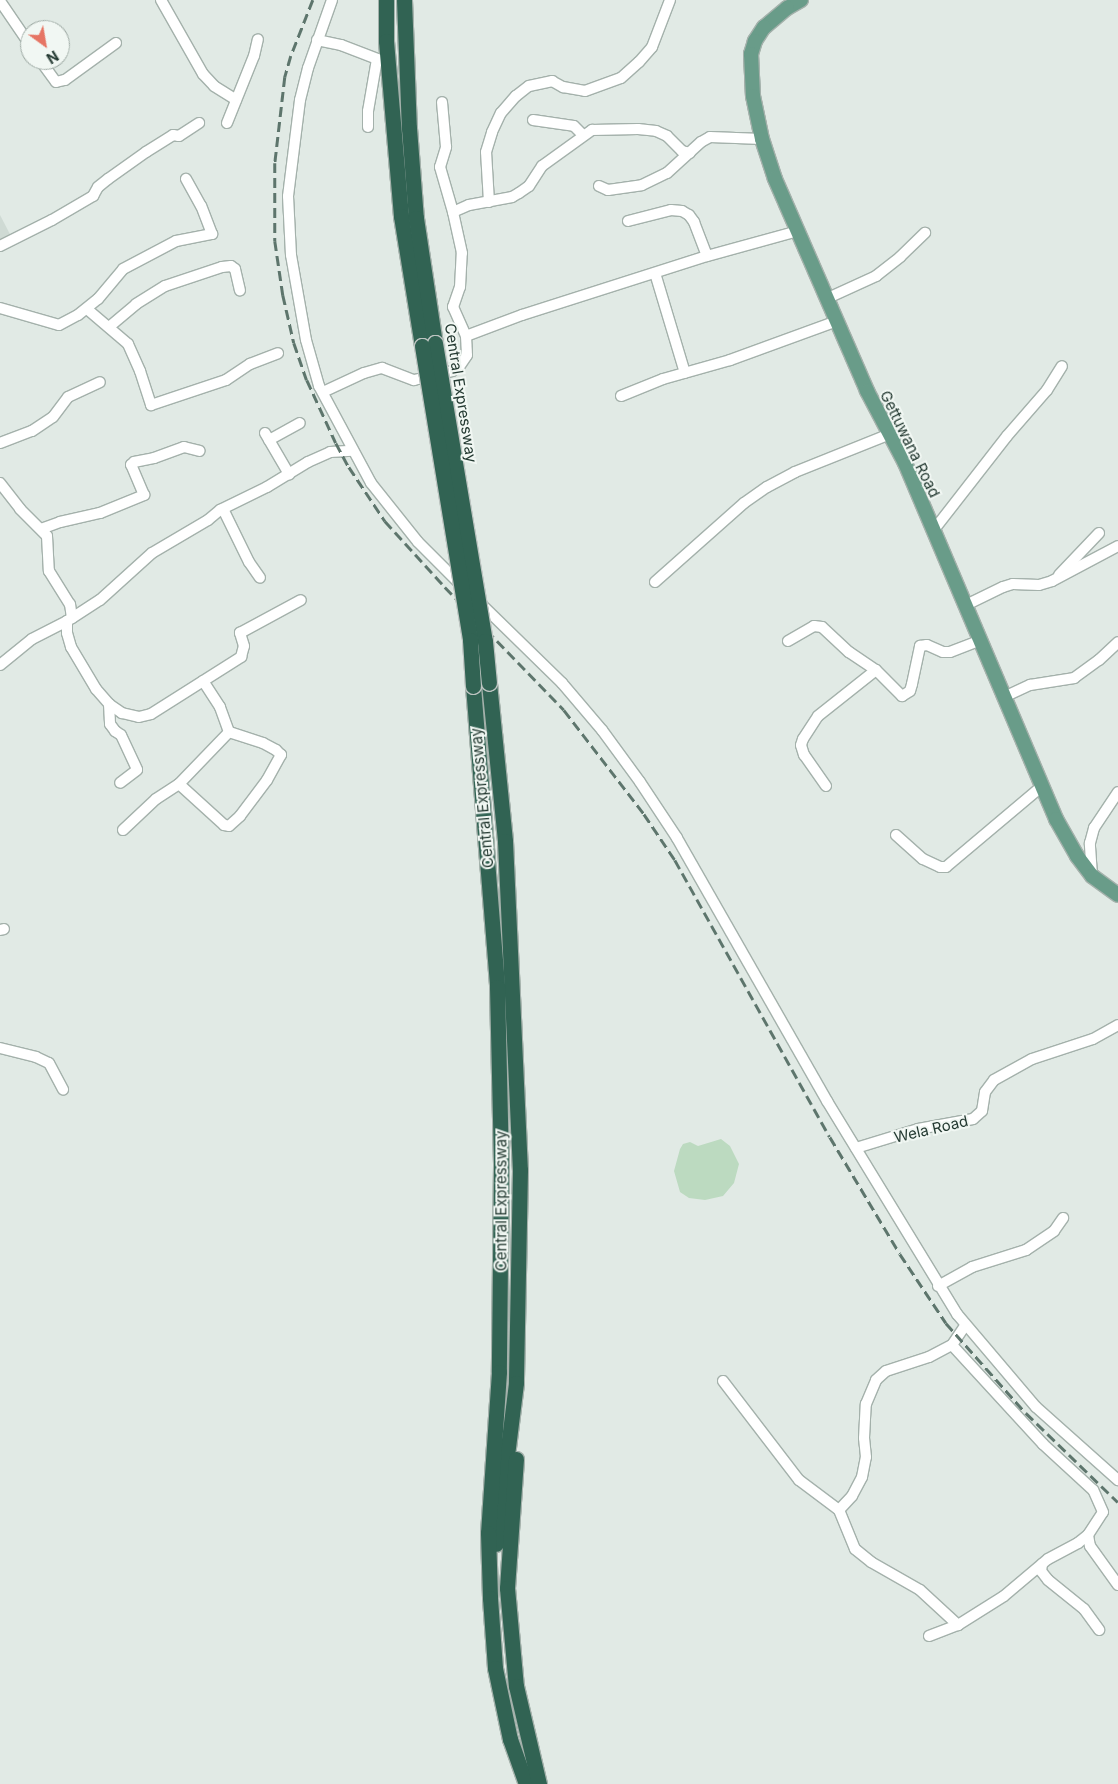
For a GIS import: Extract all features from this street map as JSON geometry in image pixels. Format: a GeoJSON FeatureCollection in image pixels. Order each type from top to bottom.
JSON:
{"type":"FeatureCollection","features":[{"type":"Feature","properties":{"kind":"highway","name":"Central Expressway"},"geometry":{"type":"LineString","coordinates":[[386,0],[386,28],[401,216],[429,344],[485,641],[505,842],[520,1170],[516,1383],[490,1598]]}},
{"type":"Feature","properties":{"kind":"highway","name":"Central Expressway"},"geometry":{"type":"LineString","coordinates":[[404,0],[416,218],[429,344],[470,640],[497,987],[501,1166],[499,1372],[488,1533],[490,1598]]}},
{"type":"Feature","properties":{"kind":"highway"},"geometry":{"type":"LineString","coordinates":[[516,1383],[520,1402],[507,1588],[516,1686],[539,1784]]}},
{"type":"Feature","properties":{"kind":"highway"},"geometry":{"type":"LineString","coordinates":[[490,1598],[495,1668],[510,1739],[526,1784]]}},
{"type":"Feature","properties":{"kind":"main road","name":"Gettuwana Road"},"geometry":{"type":"LineString","coordinates":[[801,0],[770,22],[759,34],[752,47],[751,78],[762,139],[775,179],[865,386],[905,463],[981,640],[1041,787],[1068,841],[1092,876],[1118,895]]}},
{"type":"Feature","properties":{"kind":"street"},"geometry":{"type":"LineString","coordinates":[[161,0],[203,74],[214,86],[236,100]]}},
{"type":"Feature","properties":{"kind":"street"},"geometry":{"type":"LineString","coordinates":[[332,0],[317,40],[300,100],[288,196],[291,255],[306,340],[322,392],[352,451],[371,483],[407,529],[562,684],[597,724],[640,782],[677,838],[731,936],[856,1148],[938,1286],[965,1326],[1036,1406],[1118,1480]]}},
{"type":"Feature","properties":{"kind":"street"},"geometry":{"type":"LineString","coordinates":[[489,202],[486,152],[492,132],[501,113],[516,96],[529,86],[552,81],[563,87],[585,91],[622,78],[640,62],[652,47],[670,0]]}},
{"type":"Feature","properties":{"kind":"street"},"geometry":{"type":"LineString","coordinates":[[0,1],[20,30]]}},
{"type":"Feature","properties":{"kind":"street"},"geometry":{"type":"LineString","coordinates":[[227,123],[254,56],[258,39]]}},
{"type":"Feature","properties":{"kind":"street"},"geometry":{"type":"LineString","coordinates":[[317,40],[341,45],[377,59],[368,111],[368,127]]}},
{"type":"Feature","properties":{"kind":"street"},"geometry":{"type":"LineString","coordinates":[[47,70],[56,82],[65,80],[116,43]]}},
{"type":"Feature","properties":{"kind":"street"},"geometry":{"type":"LineString","coordinates":[[322,392],[364,373],[382,368],[414,380],[452,371],[459,366],[467,355],[466,336],[453,307],[460,287],[462,253],[440,167],[446,147],[442,102]]}},
{"type":"Feature","properties":{"kind":"street"},"geometry":{"type":"LineString","coordinates":[[533,120],[574,126],[583,135]]}},
{"type":"Feature","properties":{"kind":"street"},"geometry":{"type":"LineString","coordinates":[[0,246],[52,220],[93,196],[98,187],[146,152],[173,134],[179,136],[199,123]]}},
{"type":"Feature","properties":{"kind":"street"},"geometry":{"type":"LineString","coordinates":[[453,212],[470,205],[512,197],[524,189],[542,166],[592,130],[638,128],[656,131],[666,136],[682,150],[690,153]]}},
{"type":"Feature","properties":{"kind":"street"},"geometry":{"type":"LineString","coordinates":[[599,186],[608,190],[642,185],[668,173],[710,137],[762,139]]}},
{"type":"Feature","properties":{"kind":"street"},"geometry":{"type":"LineString","coordinates":[[0,308],[59,325],[87,309],[108,289],[123,269],[176,241],[212,234],[201,206],[186,179]]}},
{"type":"Feature","properties":{"kind":"street"},"geometry":{"type":"LineString","coordinates":[[628,222],[671,210],[682,211],[689,215],[694,222],[708,256]]}},
{"type":"Feature","properties":{"kind":"street"},"geometry":{"type":"LineString","coordinates":[[466,336],[522,314],[798,230]]}},
{"type":"Feature","properties":{"kind":"street"},"geometry":{"type":"LineString","coordinates":[[828,298],[876,276],[925,233]]}},
{"type":"Feature","properties":{"kind":"street"},"geometry":{"type":"LineString","coordinates":[[109,327],[136,304],[166,286],[222,267],[231,266],[235,269],[240,290]]}},
{"type":"Feature","properties":{"kind":"street"},"geometry":{"type":"LineString","coordinates":[[655,272],[685,372]]}},
{"type":"Feature","properties":{"kind":"street"},"geometry":{"type":"LineString","coordinates":[[87,309],[128,344],[140,371],[151,405],[226,380],[250,364],[278,352]]}},
{"type":"Feature","properties":{"kind":"street"},"geometry":{"type":"LineString","coordinates":[[622,396],[685,372],[730,360],[837,321]]}},
{"type":"Feature","properties":{"kind":"street"},"geometry":{"type":"LineString","coordinates":[[933,531],[1047,390],[1062,366]]}},
{"type":"Feature","properties":{"kind":"street"},"geometry":{"type":"LineString","coordinates":[[0,443],[32,431],[53,417],[68,397],[100,382]]}},
{"type":"Feature","properties":{"kind":"street"},"geometry":{"type":"LineString","coordinates":[[289,474],[267,437],[300,423]]}},
{"type":"Feature","properties":{"kind":"street"},"geometry":{"type":"LineString","coordinates":[[655,582],[744,504],[767,487],[795,472],[890,434]]}},
{"type":"Feature","properties":{"kind":"street"},"geometry":{"type":"LineString","coordinates":[[41,529],[60,522],[100,513],[144,495],[131,465],[134,462],[154,458],[184,447],[200,451]]}},
{"type":"Feature","properties":{"kind":"street"},"geometry":{"type":"LineString","coordinates":[[0,665],[32,639],[70,619],[100,600],[152,553],[223,509],[330,452],[352,451]]}},
{"type":"Feature","properties":{"kind":"street"},"geometry":{"type":"LineString","coordinates":[[0,483],[20,509],[41,529],[49,544],[49,571],[67,596],[71,647],[96,689],[109,704],[122,713],[139,717],[150,714],[203,681],[241,657],[244,646],[240,632],[301,600]]}},
{"type":"Feature","properties":{"kind":"street"},"geometry":{"type":"LineString","coordinates":[[223,509],[249,562],[260,578]]}},
{"type":"Feature","properties":{"kind":"street"},"geometry":{"type":"LineString","coordinates":[[1057,578],[1078,553],[1099,533]]}},
{"type":"Feature","properties":{"kind":"street"},"geometry":{"type":"LineString","coordinates":[[966,605],[1013,584],[1039,585],[1057,578],[1118,546]]}},
{"type":"Feature","properties":{"kind":"street"},"geometry":{"type":"LineString","coordinates":[[788,641],[814,626],[822,627],[849,652],[876,670],[897,693],[906,695],[912,684],[920,646],[927,645],[943,652],[950,652],[981,640]]}},
{"type":"Feature","properties":{"kind":"street"},"geometry":{"type":"LineString","coordinates":[[1004,697],[1030,686],[1074,678],[1118,642]]}},
{"type":"Feature","properties":{"kind":"street"},"geometry":{"type":"LineString","coordinates":[[826,786],[804,755],[801,745],[803,738],[818,716],[876,670]]}},
{"type":"Feature","properties":{"kind":"street"},"geometry":{"type":"LineString","coordinates":[[203,681],[220,707],[229,732]]}},
{"type":"Feature","properties":{"kind":"street"},"geometry":{"type":"LineString","coordinates":[[109,704],[110,724],[114,731],[121,735],[138,770],[120,783]]}},
{"type":"Feature","properties":{"kind":"street"},"geometry":{"type":"LineString","coordinates":[[123,830],[156,799],[179,784],[229,732]]}},
{"type":"Feature","properties":{"kind":"street"},"geometry":{"type":"LineString","coordinates":[[179,784],[224,825],[229,826],[240,816],[279,762],[281,755],[263,743],[229,732]]}},
{"type":"Feature","properties":{"kind":"street"},"geometry":{"type":"LineString","coordinates":[[896,835],[923,859],[940,867],[946,866],[1041,787]]}},
{"type":"Feature","properties":{"kind":"street"},"geometry":{"type":"LineString","coordinates":[[1092,876],[1090,843],[1094,828],[1118,792]]}},
{"type":"Feature","properties":{"kind":"street","name":"Wela Road"},"geometry":{"type":"LineString","coordinates":[[856,1148],[918,1129],[973,1120],[982,1110],[985,1092],[994,1080],[1032,1059],[1092,1039],[1118,1024]]}},
{"type":"Feature","properties":{"kind":"street"},"geometry":{"type":"LineString","coordinates":[[0,1048],[36,1057],[49,1063],[63,1089]]}},
{"type":"Feature","properties":{"kind":"street"},"geometry":{"type":"LineString","coordinates":[[938,1286],[972,1267],[1026,1250],[1054,1231],[1063,1218]]}},
{"type":"Feature","properties":{"kind":"street"},"geometry":{"type":"LineString","coordinates":[[840,1510],[852,1496],[862,1477],[866,1457],[864,1438],[866,1404],[876,1380],[886,1371],[929,1357],[952,1345],[965,1326]]}},
{"type":"Feature","properties":{"kind":"street"},"geometry":{"type":"LineString","coordinates":[[929,1636],[958,1625],[1004,1596],[1042,1564],[1088,1535],[1104,1512],[1092,1490],[1032,1432],[952,1345]]}},
{"type":"Feature","properties":{"kind":"street"},"geometry":{"type":"LineString","coordinates":[[723,1381],[799,1480],[840,1510],[855,1549],[871,1562],[920,1590],[958,1625]]}},
{"type":"Feature","properties":{"kind":"street"},"geometry":{"type":"LineString","coordinates":[[1088,1535],[1090,1546],[1118,1585]]}},
{"type":"Feature","properties":{"kind":"street"},"geometry":{"type":"LineString","coordinates":[[1042,1564],[1041,1571],[1048,1580],[1084,1609],[1100,1630]]}},
{"type":"Feature","properties":{"kind":"shaded area"},"geometry":{"type":"Polygon","coordinates":[[[0,215],[13,240],[0,246],[0,215]]]}},
{"type":"Feature","properties":{"kind":"green space"},"geometry":{"type":"Polygon","coordinates":[[[721,1139],[730,1146],[739,1164],[734,1183],[723,1196],[705,1200],[689,1198],[680,1192],[674,1171],[680,1149],[683,1144],[690,1142],[698,1146],[721,1139]]]}},
{"type":"Feature","properties":{"kind":"railway"},"geometry":{"type":"LineString","coordinates":[[313,0],[291,56],[285,77],[275,163],[275,241],[283,295],[294,343],[307,380],[336,443],[349,467],[385,521],[445,587],[564,710],[644,814],[675,860],[830,1137],[900,1254],[946,1323],[1026,1413],[1118,1502]]}}]}
